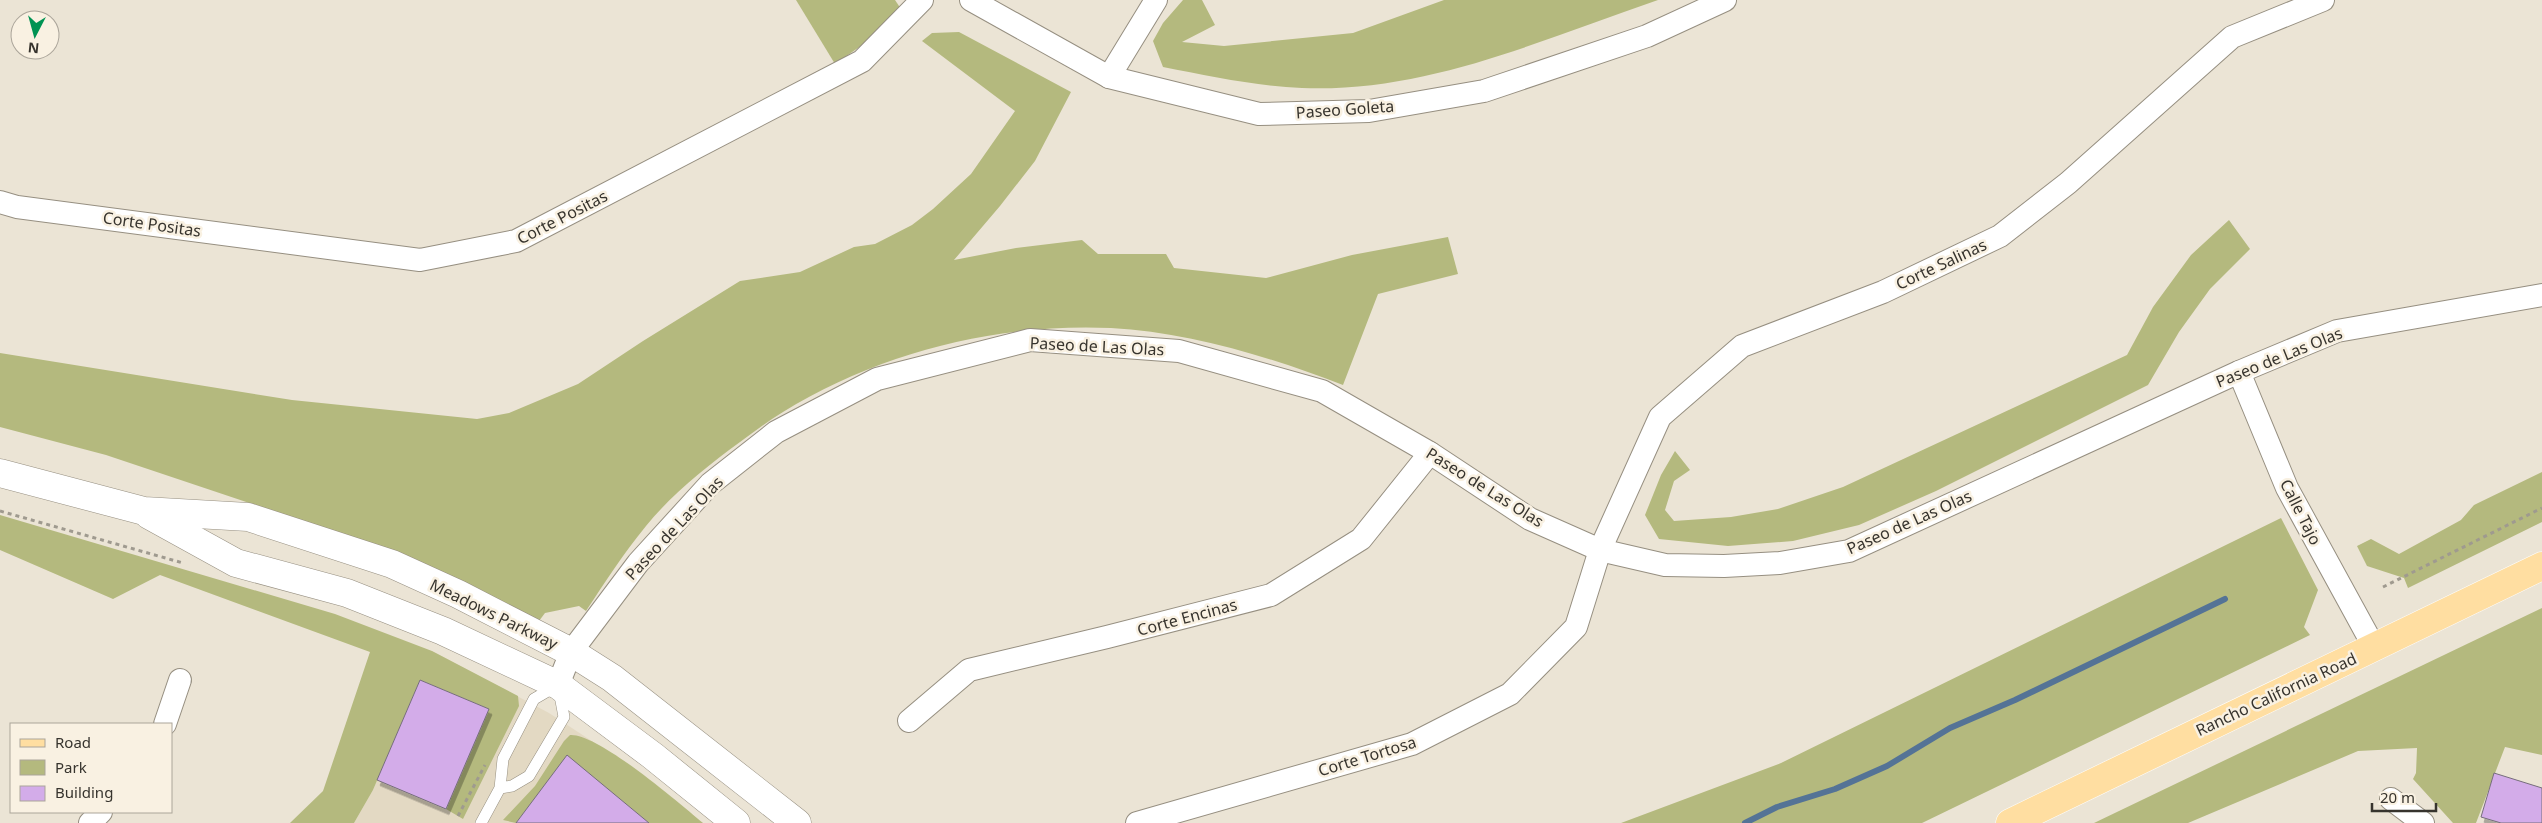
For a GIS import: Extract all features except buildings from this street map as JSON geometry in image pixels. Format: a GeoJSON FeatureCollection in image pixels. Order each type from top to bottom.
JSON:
{"type":"FeatureCollection","features":[{"type":"Feature","properties":{"kind":"main road","name":"Meadows Parkway"},"geometry":{"type":"LineString","coordinates":[[0,473],[144,512],[248,517],[392,564],[458,594],[571,652],[612,678],[797,823]]}},
{"type":"Feature","properties":{"kind":"main road","name":"Meadows Parkway"},"geometry":{"type":"LineString","coordinates":[[144,512],[236,563],[347,593],[443,631],[558,685],[653,756],[736,823]]}},
{"type":"Feature","properties":{"kind":"main road","name":"Rancho California Road"},"geometry":{"type":"LineString","coordinates":[[2010,823],[2542,566]]}},
{"type":"Feature","properties":{"kind":"street","name":"Corte Positas"},"geometry":{"type":"LineString","coordinates":[[0,202],[17,206],[420,260],[516,241],[862,61],[922,0]]}},
{"type":"Feature","properties":{"kind":"street","name":"Paseo Goleta"},"geometry":{"type":"LineString","coordinates":[[971,0],[1109,78],[1259,114],[1369,111],[1484,91],[1647,36],[1724,0]]}},
{"type":"Feature","properties":{"kind":"street"},"geometry":{"type":"LineString","coordinates":[[1109,78],[1156,0]]}},
{"type":"Feature","properties":{"kind":"street","name":"Corte Salinas"},"geometry":{"type":"LineString","coordinates":[[1600,550],[1660,417],[1742,346],[1883,292],[2000,236],[2068,183],[2232,37],[2323,0]]}},
{"type":"Feature","properties":{"kind":"street","name":"Paseo de Las Olas"},"geometry":{"type":"LineString","coordinates":[[558,685],[571,652],[638,563],[710,484],[776,432],[877,379],[1030,340],[1179,350],[1313,388],[1322,391],[1430,453],[1530,519],[1600,550],[1665,565],[1724,566],[1780,563],[1849,551],[2239,372],[2337,331],[2542,295]]}},
{"type":"Feature","properties":{"kind":"street","name":"Calle Tajo"},"geometry":{"type":"LineString","coordinates":[[2239,372],[2287,488],[2374,648]]}},
{"type":"Feature","properties":{"kind":"street","name":"Corte Encinas"},"geometry":{"type":"LineString","coordinates":[[909,721],[969,670],[1107,638],[1271,594],[1361,539],[1430,453]]}},
{"type":"Feature","properties":{"kind":"street","name":"Corte Tortosa"},"geometry":{"type":"LineString","coordinates":[[1136,823],[1412,744],[1510,694],[1576,627],[1600,550]]}},
{"type":"Feature","properties":{"kind":"street"},"geometry":{"type":"LineString","coordinates":[[165,723],[180,680]]}},
{"type":"Feature","properties":{"kind":"street"},"geometry":{"type":"LineString","coordinates":[[2391,799],[2423,823]]}},
{"type":"Feature","properties":{"kind":"street"},"geometry":{"type":"LineString","coordinates":[[90,823],[100,813]]}},
{"type":"Feature","properties":{"kind":"lane"},"geometry":{"type":"LineString","coordinates":[[481,823],[500,788],[503,759],[534,699],[558,685],[564,717],[529,776],[512,786],[500,788]]}},
{"type":"Feature","properties":{"kind":"path"},"geometry":{"type":"LineString","coordinates":[[2383,587],[2542,508]]}},
{"type":"Feature","properties":{"kind":"path"},"geometry":{"type":"LineString","coordinates":[[0,511],[191,566]]}},
{"type":"Feature","properties":{"kind":"shaded area"},"geometry":{"type":"Polygon","coordinates":[[[432,651],[549,713],[636,770],[703,823],[354,823],[373,790],[432,651]]]}},
{"type":"Feature","properties":{"kind":"green space"},"geometry":{"type":"Polygon","coordinates":[[[796,0],[895,0],[901,9],[865,43],[835,64],[796,0]]]}},
{"type":"Feature","properties":{"kind":"green space"},"geometry":{"type":"Polygon","coordinates":[[[1183,0],[1202,0],[1215,25],[1182,42],[1224,46],[1353,33],[1444,0],[1658,0],[1484,61],[1439,73],[1394,82],[1348,87],[1302,88],[1249,83],[1163,67],[1153,41],[1163,23],[1183,0]]]}},
{"type":"Feature","properties":{"kind":"green space"},"geometry":{"type":"Polygon","coordinates":[[[959,32],[1071,92],[1035,161],[954,260],[1016,248],[1082,240],[1098,254],[1166,254],[1174,268],[1266,278],[1352,255],[1448,237],[1458,274],[1378,294],[1343,385],[1287,365],[1199,340],[1140,330],[1111,328],[1068,328],[983,337],[941,346],[859,373],[820,391],[777,415],[727,451],[690,481],[667,502],[646,526],[622,557],[586,611],[579,606],[545,613],[539,621],[396,552],[106,455],[0,427],[0,353],[292,400],[477,419],[509,413],[578,384],[740,281],[800,272],[854,247],[875,244],[912,225],[933,209],[971,174],[1015,111],[922,41],[932,33],[959,32]]]}},
{"type":"Feature","properties":{"kind":"green space"},"geometry":{"type":"Polygon","coordinates":[[[2229,220],[2250,249],[2210,289],[2179,332],[2148,385],[1936,491],[1859,525],[1793,541],[1728,546],[1659,539],[1645,515],[1661,475],[1675,451],[1690,470],[1674,481],[1665,510],[1674,521],[1731,517],[1778,509],[1843,487],[2127,355],[2153,307],[2191,255],[2229,220]]]}},
{"type":"Feature","properties":{"kind":"green space"},"geometry":{"type":"Polygon","coordinates":[[[2542,472],[2542,522],[2408,588],[2404,578],[2367,566],[2357,546],[2371,539],[2399,554],[2461,520],[2474,505],[2542,472]]]}},
{"type":"Feature","properties":{"kind":"green space"},"geometry":{"type":"Polygon","coordinates":[[[0,515],[335,614],[432,651],[518,696],[519,706],[463,819],[446,809],[489,709],[420,680],[373,790],[354,823],[290,823],[323,791],[370,652],[160,575],[113,599],[0,550],[0,515]]]}},
{"type":"Feature","properties":{"kind":"green space"},"geometry":{"type":"Polygon","coordinates":[[[2281,518],[2318,590],[2304,627],[2310,635],[1922,823],[1621,823],[1781,763],[2281,518]]]}},
{"type":"Feature","properties":{"kind":"green space"},"geometry":{"type":"Polygon","coordinates":[[[2542,608],[2542,755],[2505,747],[2476,823],[2453,823],[2413,779],[2416,773],[2417,748],[2358,751],[2188,823],[2094,823],[2542,608]]]}},
{"type":"Feature","properties":{"kind":"green space"},"geometry":{"type":"Polygon","coordinates":[[[570,735],[583,737],[618,757],[658,786],[703,823],[649,823],[567,756],[516,823],[503,820],[535,786],[564,741],[570,735]]]}},
{"type":"Feature","properties":{"kind":"waterway"},"geometry":{"type":"LineString","coordinates":[[1745,823],[1777,807],[1835,789],[1887,766],[1950,728],[2015,700],[2225,599]]}}]}
